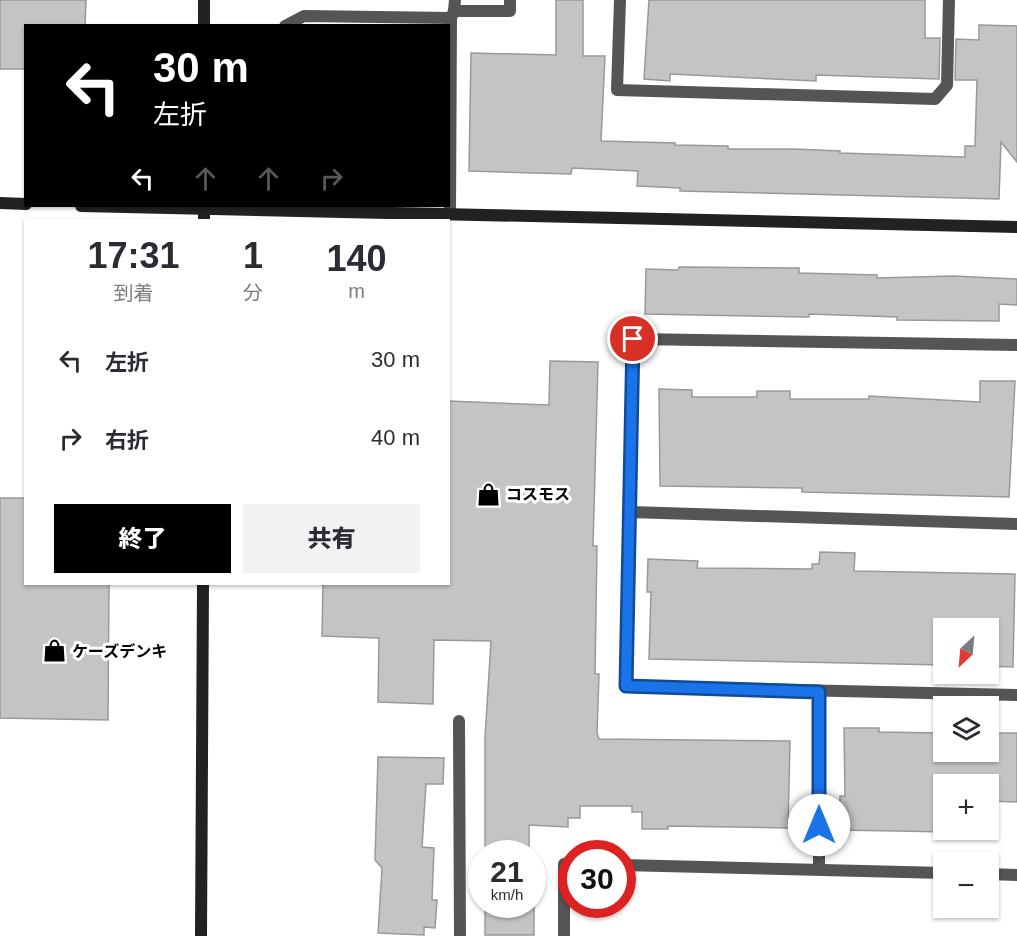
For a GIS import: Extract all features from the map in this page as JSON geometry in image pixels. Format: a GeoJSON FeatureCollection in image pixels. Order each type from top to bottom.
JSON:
{"type":"FeatureCollection","features":[{"type":"Feature","properties":{"kind":"street"},"geometry":{"type":"LineString","coordinates":[[204,0],[204,24]]}},
{"type":"Feature","properties":{"kind":"street"},"geometry":{"type":"LineString","coordinates":[[289,24],[304,16],[453,10],[510,12],[510,0]]}},
{"type":"Feature","properties":{"kind":"street"},"geometry":{"type":"LineString","coordinates":[[620,0],[617,90],[935,99],[946,85],[949,0]]}},
{"type":"Feature","properties":{"kind":"street"},"geometry":{"type":"LineString","coordinates":[[450,213],[453,10]]}},
{"type":"Feature","properties":{"kind":"street"},"geometry":{"type":"LineString","coordinates":[[0,203],[24,204]]}},
{"type":"Feature","properties":{"kind":"street"},"geometry":{"type":"LineString","coordinates":[[102,207],[204,212],[450,213],[1017,227]]}},
{"type":"Feature","properties":{"kind":"street"},"geometry":{"type":"LineString","coordinates":[[1017,345],[633,339],[626,686],[1017,695]]}},
{"type":"Feature","properties":{"kind":"street"},"geometry":{"type":"LineString","coordinates":[[630,512],[1017,524]]}},
{"type":"Feature","properties":{"kind":"street"},"geometry":{"type":"LineString","coordinates":[[201,936],[203,585]]}},
{"type":"Feature","properties":{"kind":"street"},"geometry":{"type":"LineString","coordinates":[[819,692],[819,869]]}},
{"type":"Feature","properties":{"kind":"street"},"geometry":{"type":"LineString","coordinates":[[459,721],[460,936]]}},
{"type":"Feature","properties":{"kind":"street"},"geometry":{"type":"LineString","coordinates":[[636,865],[933,873]]}},
{"type":"Feature","properties":{"kind":"street"},"geometry":{"type":"LineString","coordinates":[[999,874],[1017,875]]}},
{"type":"Feature","properties":{"kind":"street"},"geometry":{"type":"LineString","coordinates":[[564,918],[564,936]]}},
{"type":"Feature","properties":{"kind":"building"},"geometry":{"type":"Polygon","coordinates":[[[0,0],[86,0],[85,24],[24,24],[24,69],[0,69],[0,0]]]}},
{"type":"Feature","properties":{"kind":"building"},"geometry":{"type":"Polygon","coordinates":[[[556,0],[583,0],[583,56],[605,56],[601,141],[728,146],[728,149],[794,149],[840,151],[840,153],[965,157],[965,146],[975,146],[977,80],[955,80],[956,39],[979,40],[979,25],[1017,26],[1017,162],[1001,142],[999,199],[680,191],[680,188],[637,186],[638,171],[572,168],[571,174],[469,171],[471,53],[556,55],[556,0]]]}},
{"type":"Feature","properties":{"kind":"building"},"geometry":{"type":"Polygon","coordinates":[[[649,0],[925,0],[925,38],[940,38],[939,79],[816,75],[816,81],[670,74],[670,81],[644,79],[649,0]]]}},
{"type":"Feature","properties":{"kind":"building"},"geometry":{"type":"Polygon","coordinates":[[[679,267],[799,268],[799,273],[877,275],[877,278],[953,276],[1017,279],[1017,305],[999,304],[999,321],[897,320],[897,317],[809,314],[809,317],[645,314],[646,269],[678,270],[679,267]]]}},
{"type":"Feature","properties":{"kind":"building"},"geometry":{"type":"Polygon","coordinates":[[[550,361],[598,362],[593,546],[597,546],[595,674],[599,674],[597,733],[599,739],[790,741],[788,828],[668,826],[668,829],[642,829],[642,812],[632,812],[632,806],[580,806],[580,818],[568,818],[568,827],[529,825],[529,840],[485,840],[485,738],[491,641],[434,640],[433,704],[378,702],[379,638],[322,636],[323,585],[450,585],[450,401],[549,405],[550,361]]]}},
{"type":"Feature","properties":{"kind":"building"},"geometry":{"type":"Polygon","coordinates":[[[980,381],[1015,381],[1009,497],[802,492],[802,488],[660,486],[659,389],[692,390],[692,397],[757,397],[757,391],[790,391],[790,399],[869,399],[869,396],[980,402],[980,381]]]}},
{"type":"Feature","properties":{"kind":"building","name":"ケーズデンキ"},"geometry":{"type":"Polygon","coordinates":[[[0,498],[24,498],[24,585],[109,585],[108,720],[0,718],[0,498]]]}},
{"type":"Feature","properties":{"kind":"building"},"geometry":{"type":"Polygon","coordinates":[[[820,552],[855,553],[854,571],[1015,574],[1013,667],[999,666],[999,618],[933,618],[933,665],[649,659],[651,592],[647,592],[648,559],[698,561],[697,568],[812,569],[812,564],[819,564],[820,552]]]}},
{"type":"Feature","properties":{"kind":"building"},"geometry":{"type":"Polygon","coordinates":[[[844,728],[879,728],[879,732],[933,733],[933,762],[999,762],[999,733],[1017,733],[1017,802],[999,801],[999,774],[933,774],[933,832],[839,830],[840,796],[845,796],[844,728]]]}},
{"type":"Feature","properties":{"kind":"building"},"geometry":{"type":"Polygon","coordinates":[[[378,757],[444,758],[443,784],[426,784],[422,847],[434,848],[432,900],[437,900],[435,928],[424,927],[424,935],[378,933],[382,868],[375,860],[378,757]]]}},
{"type":"Feature","properties":{"kind":"building"},"geometry":{"type":"Polygon","coordinates":[[[485,918],[534,918],[534,935],[485,935],[485,918]]]}},
{"type":"Feature","properties":{"kind":"place","name":"コスモス"},"geometry":{"type":"Point","coordinates":[488,494]}},
{"type":"Feature","properties":{"kind":"place","name":"ケーズデンキ"},"geometry":{"type":"Point","coordinates":[54,651]}},
{"type":"Feature","properties":{"kind":"route"},"geometry":{"type":"LineString","coordinates":[[633,339],[626,686],[819,692],[819,825]]}}]}
